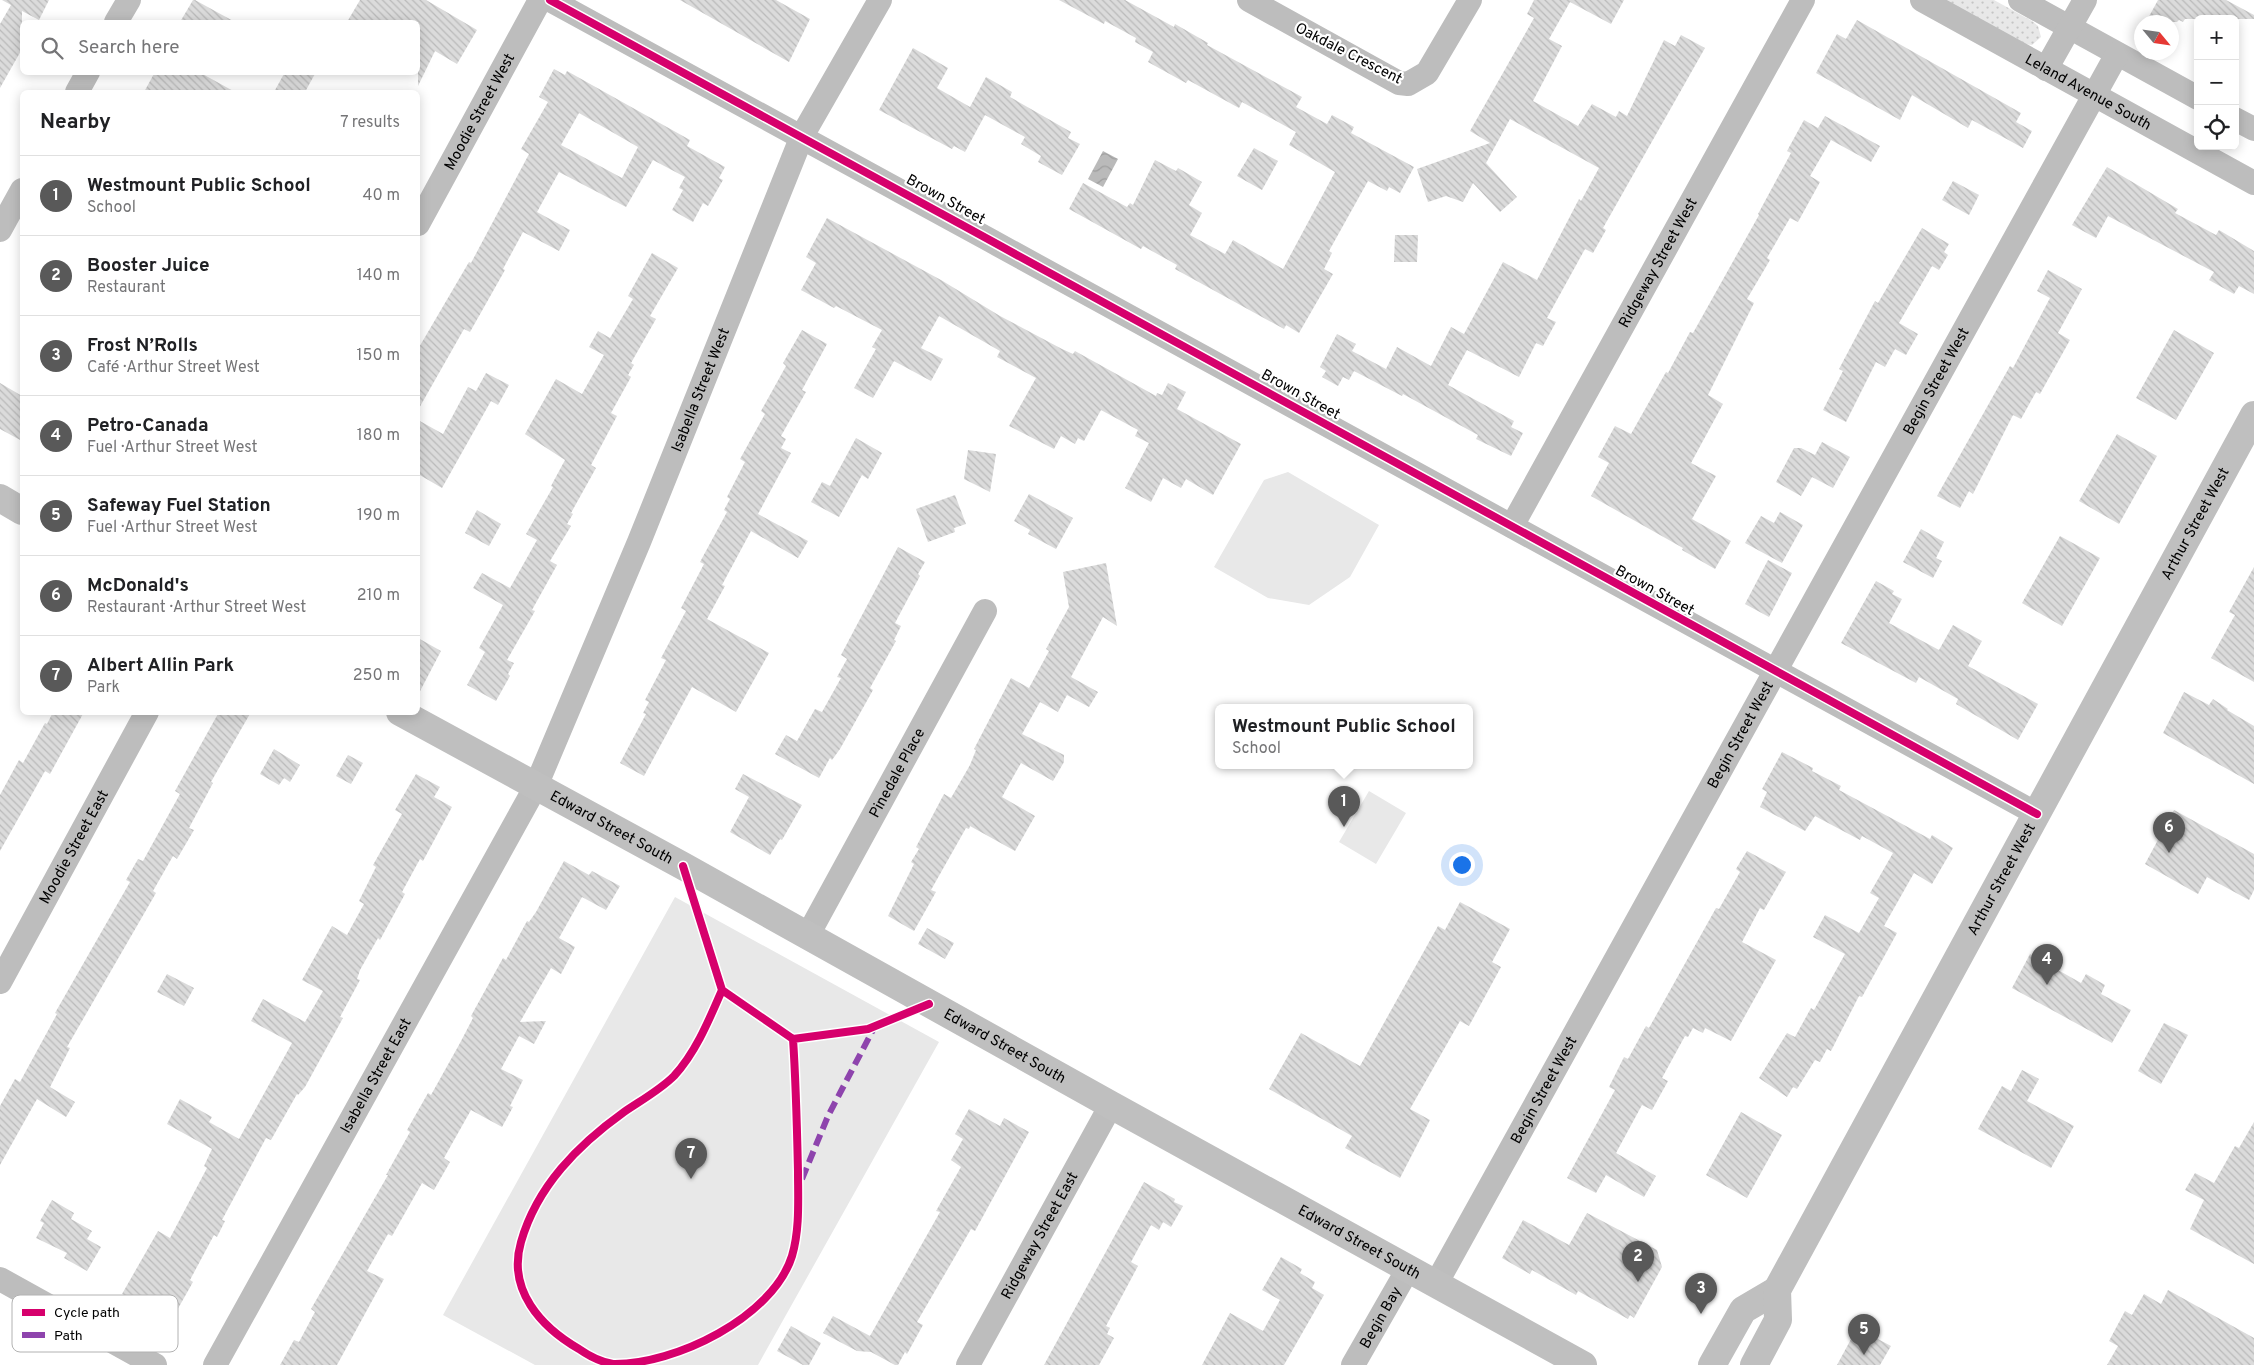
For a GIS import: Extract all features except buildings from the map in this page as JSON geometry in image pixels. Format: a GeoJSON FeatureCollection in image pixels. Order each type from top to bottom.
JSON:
{"type":"FeatureCollection","features":[{"type":"Feature","properties":{"kind":"main road","name":"Arthur Street West"},"geometry":{"type":"LineString","coordinates":[[1777,1290],[2254,416]]}},
{"type":"Feature","properties":{"kind":"main road"},"geometry":{"type":"LineString","coordinates":[[0,498],[20,510]]}},
{"type":"Feature","properties":{"kind":"main road","name":"Edward Street South"},"geometry":{"type":"LineString","coordinates":[[406,715],[808,935],[1111,1106],[1583,1365]]}},
{"type":"Feature","properties":{"kind":"main road"},"geometry":{"type":"LineString","coordinates":[[1712,1365],[1743,1310],[1777,1290],[1778,1320],[1754,1365]]}},
{"type":"Feature","properties":{"kind":"street"},"geometry":{"type":"LineString","coordinates":[[117,20],[129,0]]}},
{"type":"Feature","properties":{"kind":"street","name":"Moodie Street West"},"geometry":{"type":"LineString","coordinates":[[420,220],[540,0]]}},
{"type":"Feature","properties":{"kind":"street","name":"Brown Street"},"geometry":{"type":"LineString","coordinates":[[550,0],[802,136],[1775,672],[2037,814]]}},
{"type":"Feature","properties":{"kind":"street","name":"Isabella Street West"},"geometry":{"type":"LineString","coordinates":[[536,786],[639,542],[802,136],[880,0]]}},
{"type":"Feature","properties":{"kind":"street","name":"Oakdale Crescent"},"geometry":{"type":"LineString","coordinates":[[1249,0],[1399,83],[1408,84],[1427,73],[1470,0]]}},
{"type":"Feature","properties":{"kind":"street","name":"Ridgeway Street West"},"geometry":{"type":"LineString","coordinates":[[1512,526],[1803,0]]}},
{"type":"Feature","properties":{"kind":"street","name":"Leland Avenue South"},"geometry":{"type":"LineString","coordinates":[[1922,0],[2254,183]]}},
{"type":"Feature","properties":{"kind":"street"},"geometry":{"type":"LineString","coordinates":[[2020,0],[2194,96]]}},
{"type":"Feature","properties":{"kind":"street"},"geometry":{"type":"LineString","coordinates":[[2046,69],[2084,0]]}},
{"type":"Feature","properties":{"kind":"street","name":"Begin Street West"},"geometry":{"type":"LineString","coordinates":[[1436,1284],[2117,54]]}},
{"type":"Feature","properties":{"kind":"street"},"geometry":{"type":"LineString","coordinates":[[78,90],[86,75]]}},
{"type":"Feature","properties":{"kind":"street"},"geometry":{"type":"LineString","coordinates":[[2239,121],[2254,129]]}},
{"type":"Feature","properties":{"kind":"street"},"geometry":{"type":"LineString","coordinates":[[0,230],[20,194]]}},
{"type":"Feature","properties":{"kind":"street","name":"Pinedale Place"},"geometry":{"type":"LineString","coordinates":[[808,935],[985,611]]}},
{"type":"Feature","properties":{"kind":"street","name":"Moodie Street East"},"geometry":{"type":"LineString","coordinates":[[0,982],[145,715]]}},
{"type":"Feature","properties":{"kind":"street","name":"Isabella Street East"},"geometry":{"type":"LineString","coordinates":[[215,1365],[536,786]]}},
{"type":"Feature","properties":{"kind":"street","name":"Ridgeway Street East"},"geometry":{"type":"LineString","coordinates":[[968,1365],[1111,1106]]}},
{"type":"Feature","properties":{"kind":"street","name":"Begin Bay"},"geometry":{"type":"LineString","coordinates":[[1353,1365],[1408,1269]]}},
{"type":"Feature","properties":{"kind":"street"},"geometry":{"type":"LineString","coordinates":[[0,1279],[29,1295]]}},
{"type":"Feature","properties":{"kind":"street"},"geometry":{"type":"LineString","coordinates":[[132,1352],[155,1365]]}},
{"type":"Feature","properties":{"kind":"shaded area"},"geometry":{"type":"Polygon","coordinates":[[[1944,0],[1994,0],[2032,21],[2038,26],[2041,37],[2032,45],[2024,44],[1944,0]]]}},
{"type":"Feature","properties":{"kind":"shaded area"},"geometry":{"type":"Polygon","coordinates":[[[1288,472],[1379,525],[1350,577],[1309,605],[1268,598],[1214,567],[1264,480],[1288,472]]]}},
{"type":"Feature","properties":{"kind":"shaded area"},"geometry":{"type":"Polygon","coordinates":[[[1369,791],[1406,813],[1376,864],[1339,842],[1369,791]]]}},
{"type":"Feature","properties":{"kind":"shaded area"},"geometry":{"type":"Polygon","coordinates":[[[675,897],[939,1042],[758,1365],[535,1365],[443,1315],[675,897]]]}},
{"type":"Feature","properties":{"kind":"water"},"geometry":{"type":"Polygon","coordinates":[[[1103,151],[1118,159],[1103,187],[1088,179],[1103,151]]]}},
{"type":"Feature","properties":{"kind":"marked path"},"geometry":{"type":"LineString","coordinates":[[802,1179],[828,1116],[875,1026]]}},
{"type":"Feature","properties":{"kind":"cycle path"},"geometry":{"type":"LineString","coordinates":[[550,0],[2037,814]]}},
{"type":"Feature","properties":{"kind":"cycle path"},"geometry":{"type":"LineString","coordinates":[[683,866],[722,990],[793,1039],[798,1171],[798,1214],[795,1246],[781,1278],[765,1299],[719,1333],[692,1346],[664,1356],[638,1362],[613,1364],[604,1362],[587,1354],[552,1330],[531,1305],[523,1291],[519,1276],[518,1259],[521,1242],[537,1203],[561,1168],[591,1138],[624,1112],[663,1086],[682,1067],[701,1035],[722,990]]}},
{"type":"Feature","properties":{"kind":"cycle path"},"geometry":{"type":"LineString","coordinates":[[793,1039],[868,1029],[929,1004]]}},
{"type":"Feature","properties":{"kind":"place","name":"Westmount Public School"},"geometry":{"type":"Point","coordinates":[1344,827]}},
{"type":"Feature","properties":{"kind":"place","name":"McDonald's"},"geometry":{"type":"Point","coordinates":[2169,853]}},
{"type":"Feature","properties":{"kind":"place","name":"Petro-Canada"},"geometry":{"type":"Point","coordinates":[2047,985]}},
{"type":"Feature","properties":{"kind":"place","name":"Albert Allin Park"},"geometry":{"type":"Point","coordinates":[691,1179]}},
{"type":"Feature","properties":{"kind":"place","name":"Booster Juice"},"geometry":{"type":"Point","coordinates":[1638,1282]}},
{"type":"Feature","properties":{"kind":"place","name":"Frost N’Rolls"},"geometry":{"type":"Point","coordinates":[1701,1314]}},
{"type":"Feature","properties":{"kind":"place","name":"Safeway Fuel Station"},"geometry":{"type":"Point","coordinates":[1864,1355]}}]}
